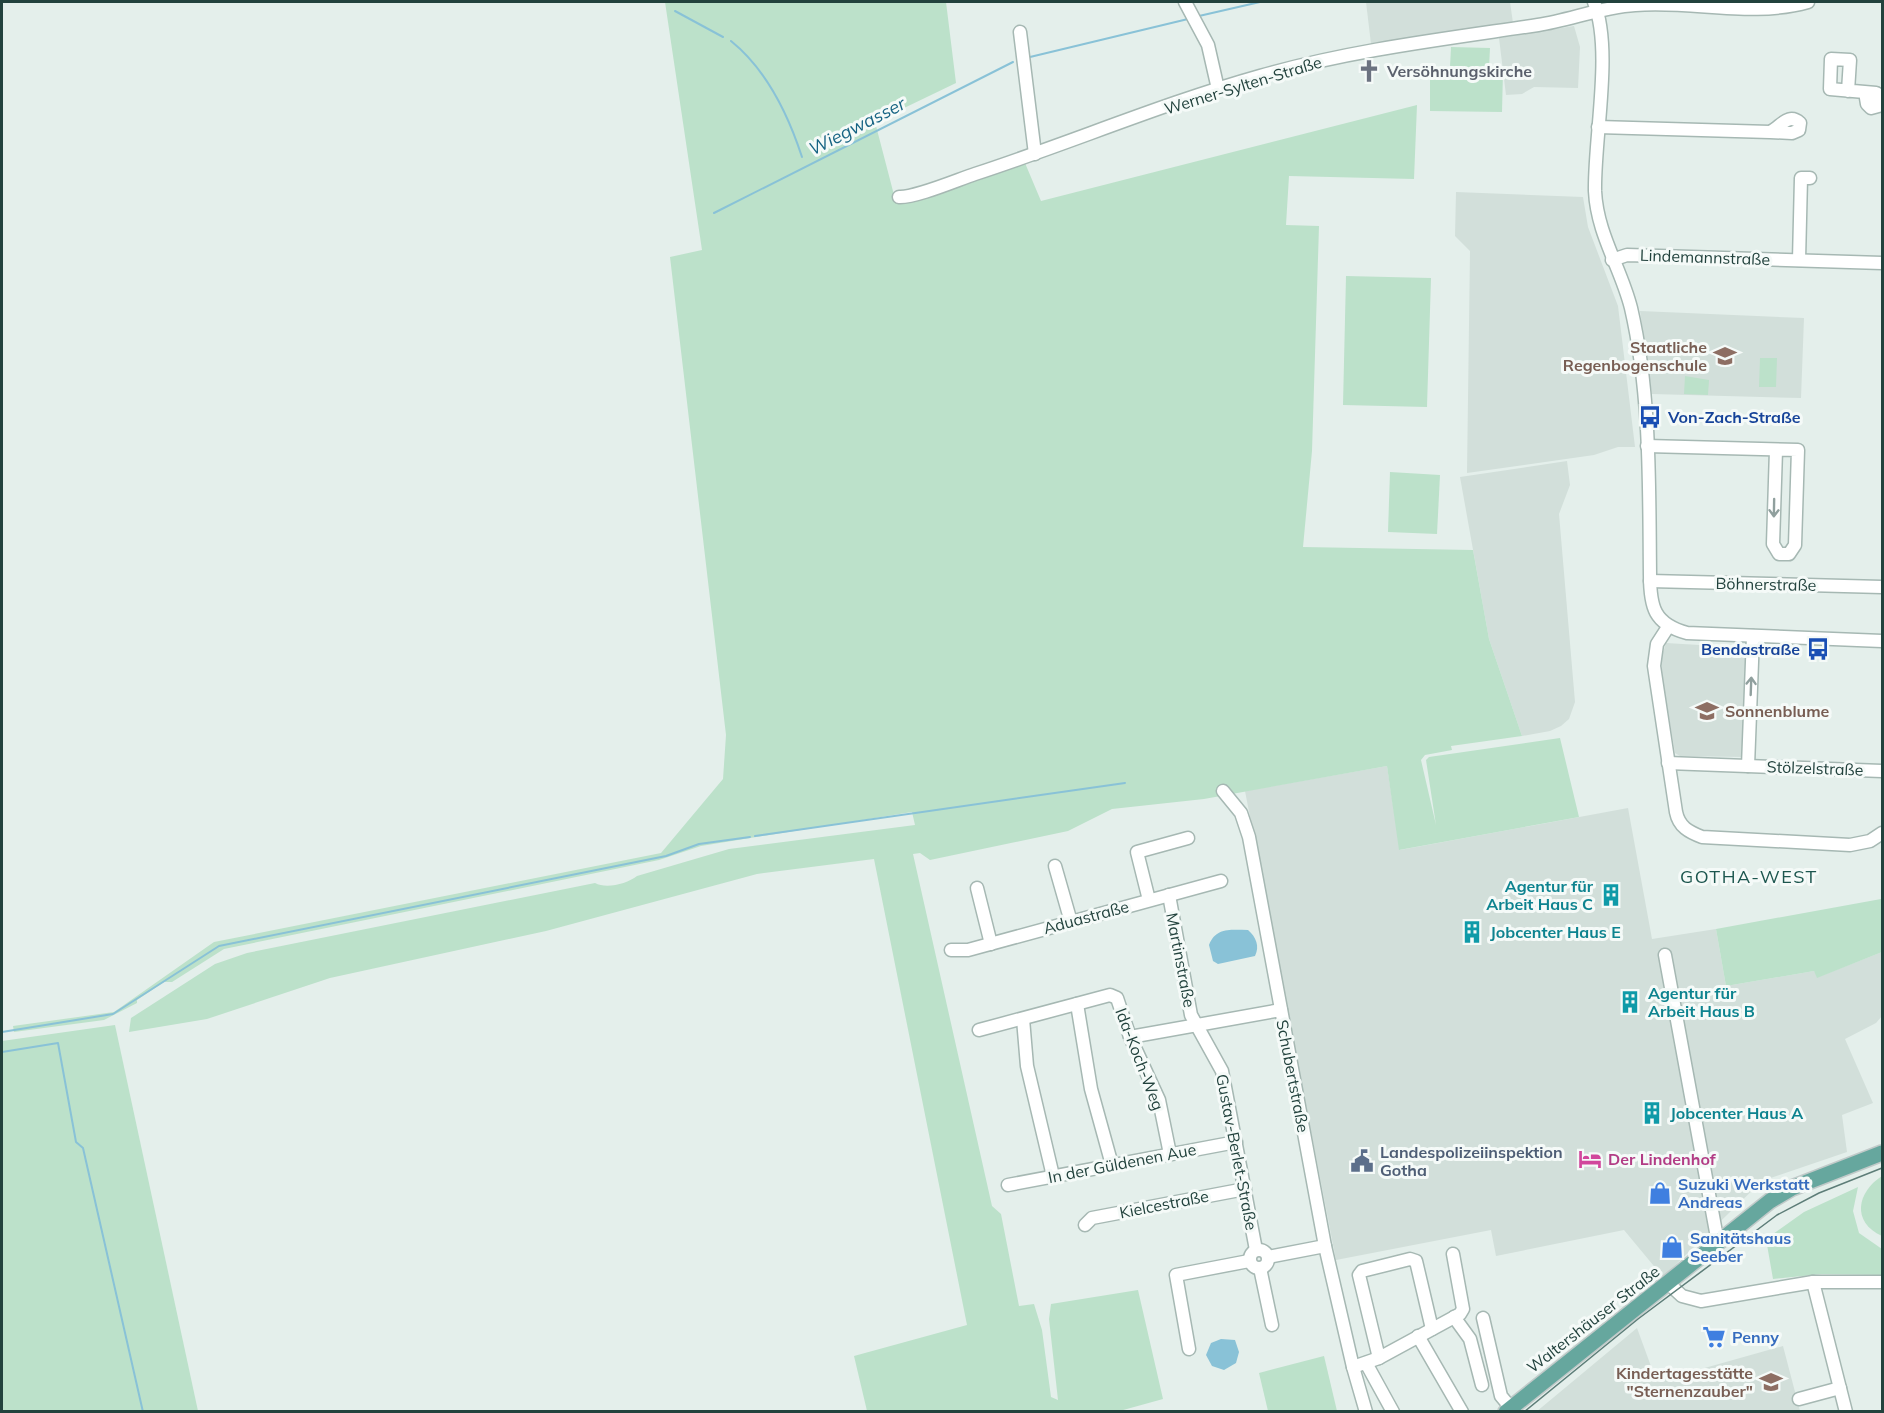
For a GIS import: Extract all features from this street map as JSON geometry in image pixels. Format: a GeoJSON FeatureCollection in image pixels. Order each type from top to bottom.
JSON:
{"type":"FeatureCollection","features":[{"type":"Feature","properties":{"kind":"main road","name":"Waltershäuser Straße"},"geometry":{"type":"LineString","coordinates":[[1509,1410],[1759,1209],[1792,1188],[1882,1153]]}},
{"type":"Feature","properties":{"kind":"street"},"geometry":{"type":"LineString","coordinates":[[1185,2],[1208,45],[1218,89]]}},
{"type":"Feature","properties":{"kind":"street","name":"Werner-Sylten-Straße"},"geometry":{"type":"LineString","coordinates":[[899,197],[1035,154],[1218,89],[1260,76],[1362,52],[1547,23],[1596,7],[1650,4],[1760,8],[1792,6],[1808,2]]}},
{"type":"Feature","properties":{"kind":"street"},"geometry":{"type":"LineString","coordinates":[[1596,7],[1602,35],[1595,192],[1599,219],[1611,260],[1631,309],[1644,397],[1650,582],[1653,608],[1668,627],[1687,633],[1882,641]]}},
{"type":"Feature","properties":{"kind":"street"},"geometry":{"type":"LineString","coordinates":[[1020,32],[1035,154]]}},
{"type":"Feature","properties":{"kind":"street"},"geometry":{"type":"LineString","coordinates":[[1848,91],[1850,60],[1831,59],[1830,89],[1848,91],[1879,94]]}},
{"type":"Feature","properties":{"kind":"street"},"geometry":{"type":"LineString","coordinates":[[1879,94],[1866,98],[1867,104],[1870,108],[1882,105]]}},
{"type":"Feature","properties":{"kind":"street"},"geometry":{"type":"LineString","coordinates":[[1598,127],[1770,132]]}},
{"type":"Feature","properties":{"kind":"street"},"geometry":{"type":"LineString","coordinates":[[1799,260],[1801,178],[1810,178]]}},
{"type":"Feature","properties":{"kind":"street","name":"Lindemannstraße"},"geometry":{"type":"LineString","coordinates":[[1611,260],[1627,255],[1882,263]]}},
{"type":"Feature","properties":{"kind":"street"},"geometry":{"type":"LineString","coordinates":[[1647,446],[1798,450],[1795,545],[1789,554],[1784,556],[1779,554],[1773,544],[1776,450]]}},
{"type":"Feature","properties":{"kind":"street","name":"Böhnerstraße"},"geometry":{"type":"LineString","coordinates":[[1650,582],[1882,587]]}},
{"type":"Feature","properties":{"kind":"street"},"geometry":{"type":"LineString","coordinates":[[1668,627],[1657,644],[1654,666],[1677,818],[1689,832],[1702,837],[1850,845],[1870,841],[1882,833]]}},
{"type":"Feature","properties":{"kind":"street","name":"Stölzelstraße"},"geometry":{"type":"LineString","coordinates":[[1748,766],[1753,636]]}},
{"type":"Feature","properties":{"kind":"street","name":"Stölzelstraße"},"geometry":{"type":"LineString","coordinates":[[1668,763],[1882,771]]}},
{"type":"Feature","properties":{"kind":"street","name":"Schubertstraße"},"geometry":{"type":"LineString","coordinates":[[1223,792],[1237,806],[1246,823],[1325,1246],[1366,1412]]}},
{"type":"Feature","properties":{"kind":"street"},"geometry":{"type":"LineString","coordinates":[[1149,900],[1137,852],[1188,838]]}},
{"type":"Feature","properties":{"kind":"street"},"geometry":{"type":"LineString","coordinates":[[1055,866],[1071,922]]}},
{"type":"Feature","properties":{"kind":"street","name":"Aduastraße"},"geometry":{"type":"LineString","coordinates":[[951,950],[968,950],[1221,881]]}},
{"type":"Feature","properties":{"kind":"street"},"geometry":{"type":"LineString","coordinates":[[977,888],[991,944]]}},
{"type":"Feature","properties":{"kind":"street","name":"Martinstraße"},"geometry":{"type":"LineString","coordinates":[[1169,895],[1195,1025]]}},
{"type":"Feature","properties":{"kind":"street"},"geometry":{"type":"LineString","coordinates":[[1665,955],[1718,1243]]}},
{"type":"Feature","properties":{"kind":"street","name":"Ida-Koch-Weg"},"geometry":{"type":"LineString","coordinates":[[979,1030],[1110,995],[1117,998],[1130,1037],[1159,1100],[1170,1154]]}},
{"type":"Feature","properties":{"kind":"street"},"geometry":{"type":"LineString","coordinates":[[1077,1004],[1091,1089],[1112,1165]]}},
{"type":"Feature","properties":{"kind":"street"},"geometry":{"type":"LineString","coordinates":[[1130,1037],[1281,1010]]}},
{"type":"Feature","properties":{"kind":"street"},"geometry":{"type":"LineString","coordinates":[[1023,1019],[1027,1066],[1053,1176]]}},
{"type":"Feature","properties":{"kind":"street","name":"Gustav-Berlet-Straße"},"geometry":{"type":"LineString","coordinates":[[1195,1025],[1222,1071],[1245,1189],[1253,1255]]}},
{"type":"Feature","properties":{"kind":"street","name":"In der Güldenen Aue"},"geometry":{"type":"LineString","coordinates":[[1008,1185],[1236,1142]]}},
{"type":"Feature","properties":{"kind":"street","name":"Kielcestraße"},"geometry":{"type":"LineString","coordinates":[[1085,1225],[1092,1218],[1245,1189]]}},
{"type":"Feature","properties":{"kind":"street"},"geometry":{"type":"LineString","coordinates":[[1268,1257],[1325,1246]]}},
{"type":"Feature","properties":{"kind":"street"},"geometry":{"type":"LineString","coordinates":[[1189,1349],[1176,1275],[1264,1252],[1268,1257]]}},
{"type":"Feature","properties":{"kind":"street"},"geometry":{"type":"LineString","coordinates":[[1353,1366],[1379,1358],[1464,1310],[1453,1254]]}},
{"type":"Feature","properties":{"kind":"street"},"geometry":{"type":"LineString","coordinates":[[1253,1255],[1254,1267],[1260,1268],[1266,1265],[1268,1257]]}},
{"type":"Feature","properties":{"kind":"street"},"geometry":{"type":"LineString","coordinates":[[1379,1358],[1359,1275],[1362,1271],[1410,1259],[1416,1260],[1432,1329]]}},
{"type":"Feature","properties":{"kind":"street"},"geometry":{"type":"LineString","coordinates":[[1260,1268],[1272,1325]]}},
{"type":"Feature","properties":{"kind":"street"},"geometry":{"type":"LineString","coordinates":[[1668,1282],[1682,1296],[1701,1301],[1813,1282],[1882,1282]]}},
{"type":"Feature","properties":{"kind":"street"},"geometry":{"type":"LineString","coordinates":[[1813,1282],[1846,1412]]}},
{"type":"Feature","properties":{"kind":"street"},"geometry":{"type":"LineString","coordinates":[[1454,1317],[1470,1339],[1482,1385]]}},
{"type":"Feature","properties":{"kind":"street","name":"Waltershäuser Straße"},"geometry":{"type":"LineString","coordinates":[[1483,1318],[1501,1396],[1509,1410]]}},
{"type":"Feature","properties":{"kind":"street"},"geometry":{"type":"LineString","coordinates":[[1418,1336],[1462,1412]]}},
{"type":"Feature","properties":{"kind":"street"},"geometry":{"type":"LineString","coordinates":[[1366,1363],[1393,1412]]}},
{"type":"Feature","properties":{"kind":"street"},"geometry":{"type":"LineString","coordinates":[[1799,1399],[1840,1388]]}},
{"type":"Feature","properties":{"kind":"shaded area"},"geometry":{"type":"Polygon","coordinates":[[[1366,2],[1510,2],[1513,23],[1371,44],[1366,2]]]}},
{"type":"Feature","properties":{"kind":"shaded area"},"geometry":{"type":"Polygon","coordinates":[[[1574,26],[1580,47],[1578,88],[1534,87],[1522,94],[1506,95],[1499,38],[1574,26]]]}},
{"type":"Feature","properties":{"kind":"shaded area"},"geometry":{"type":"Polygon","coordinates":[[[1456,192],[1583,197],[1588,227],[1618,306],[1635,447],[1618,447],[1594,455],[1467,473],[1470,251],[1455,236],[1456,192]]]}},
{"type":"Feature","properties":{"kind":"shaded area","name":"Staatliche Regenbogenschule"},"geometry":{"type":"Polygon","coordinates":[[[1640,311],[1804,318],[1801,398],[1652,394],[1640,311]]]}},
{"type":"Feature","properties":{"kind":"shaded area"},"geometry":{"type":"Polygon","coordinates":[[[1567,461],[1570,485],[1559,514],[1575,702],[1569,719],[1561,726],[1550,731],[1522,736],[1489,639],[1460,477],[1567,461]]]}},
{"type":"Feature","properties":{"kind":"shaded area","name":"Sonnenblume"},"geometry":{"type":"Polygon","coordinates":[[[1666,643],[1749,648],[1743,757],[1680,756],[1675,753],[1662,675],[1661,659],[1666,643]]]}},
{"type":"Feature","properties":{"kind":"shaded area"},"geometry":{"type":"Polygon","coordinates":[[[1387,766],[1400,850],[1628,808],[1652,939],[1716,929],[1726,986],[1814,971],[1818,977],[1882,952],[1882,1016],[1876,1023],[1845,1039],[1873,1103],[1842,1115],[1847,1152],[1762,1181],[1663,1277],[1624,1230],[1496,1256],[1491,1230],[1336,1260],[1245,791],[1387,766]]]}},
{"type":"Feature","properties":{"kind":"shaded area"},"geometry":{"type":"Polygon","coordinates":[[[1637,1328],[1656,1380],[1692,1371],[1694,1374],[1694,1371],[1783,1346],[1800,1411],[1536,1412],[1637,1328]]]}},
{"type":"Feature","properties":{"kind":"green space"},"geometry":{"type":"Polygon","coordinates":[[[665,2],[946,2],[956,83],[875,122],[894,195],[1025,163],[1041,201],[1417,105],[1414,179],[1289,176],[1286,225],[1319,226],[1312,451],[1303,547],[1473,550],[1489,639],[1522,736],[1451,746],[1452,750],[1425,755],[1421,760],[1436,825],[1426,760],[1429,757],[1560,738],[1579,817],[1399,850],[1387,766],[1204,799],[1112,809],[1068,831],[930,860],[920,853],[913,854],[992,1206],[1001,1214],[1019,1306],[1034,1304],[1042,1330],[1051,1397],[1058,1400],[1049,1319],[1051,1304],[1138,1290],[1163,1399],[1116,1412],[867,1411],[854,1356],[967,1325],[874,859],[757,874],[546,931],[330,978],[207,1019],[129,1032],[131,1018],[215,964],[247,953],[595,883],[605,886],[616,885],[637,876],[729,849],[915,825],[912,812],[701,846],[659,860],[224,949],[172,982],[164,982],[137,1000],[137,1003],[104,1020],[14,1032],[13,1026],[114,1012],[214,942],[661,853],[723,779],[726,735],[670,257],[702,250],[665,2]]]}},
{"type":"Feature","properties":{"kind":"green space"},"geometry":{"type":"Polygon","coordinates":[[[1451,47],[1490,48],[1489,68],[1450,67],[1451,47]]]}},
{"type":"Feature","properties":{"kind":"green space"},"geometry":{"type":"Polygon","coordinates":[[[1430,70],[1503,71],[1502,112],[1430,111],[1430,70]]]}},
{"type":"Feature","properties":{"kind":"green space"},"geometry":{"type":"Polygon","coordinates":[[[1346,276],[1431,278],[1427,407],[1343,405],[1346,276]]]}},
{"type":"Feature","properties":{"kind":"green space"},"geometry":{"type":"Polygon","coordinates":[[[1760,358],[1777,358],[1776,387],[1759,387],[1760,358]]]}},
{"type":"Feature","properties":{"kind":"green space"},"geometry":{"type":"Polygon","coordinates":[[[1685,376],[1709,380],[1708,395],[1684,394],[1685,376]]]}},
{"type":"Feature","properties":{"kind":"green space"},"geometry":{"type":"Polygon","coordinates":[[[1390,472],[1440,475],[1437,534],[1388,532],[1390,472]]]}},
{"type":"Feature","properties":{"kind":"green space"},"geometry":{"type":"Polygon","coordinates":[[[1881,899],[1882,952],[1817,978],[1814,971],[1726,986],[1716,929],[1881,899]]]}},
{"type":"Feature","properties":{"kind":"green space"},"geometry":{"type":"Polygon","coordinates":[[[115,1025],[198,1411],[2,1411],[2,1041],[115,1025]]]}},
{"type":"Feature","properties":{"kind":"green space"},"geometry":{"type":"Polygon","coordinates":[[[1882,1176],[1882,1236],[1865,1223],[1861,1207],[1867,1190],[1882,1176]]]}},
{"type":"Feature","properties":{"kind":"green space"},"geometry":{"type":"Polygon","coordinates":[[[1858,1187],[1853,1211],[1859,1233],[1882,1249],[1882,1275],[1822,1274],[1773,1279],[1766,1239],[1804,1212],[1858,1187]]]}},
{"type":"Feature","properties":{"kind":"green space"},"geometry":{"type":"Polygon","coordinates":[[[1324,1356],[1337,1411],[1268,1411],[1259,1373],[1324,1356]]]}},
{"type":"Feature","properties":{"kind":"water"},"geometry":{"type":"Polygon","coordinates":[[[1248,930],[1256,942],[1255,956],[1218,964],[1213,961],[1209,945],[1216,935],[1225,931],[1248,930]]]}},
{"type":"Feature","properties":{"kind":"water"},"geometry":{"type":"Polygon","coordinates":[[[1221,1339],[1235,1340],[1239,1352],[1236,1363],[1224,1370],[1212,1366],[1206,1355],[1211,1343],[1221,1339]]]}},
{"type":"Feature","properties":{"kind":"waterway","name":"Wiegwasser"},"geometry":{"type":"LineString","coordinates":[[1199,16],[1260,2]]}},
{"type":"Feature","properties":{"kind":"waterway"},"geometry":{"type":"LineString","coordinates":[[675,11],[723,37]]}},
{"type":"Feature","properties":{"kind":"waterway","name":"Wiegwasser"},"geometry":{"type":"LineString","coordinates":[[1030,57],[1188,19]]}},
{"type":"Feature","properties":{"kind":"waterway"},"geometry":{"type":"LineString","coordinates":[[731,41],[766,79],[783,109],[802,157]]}},
{"type":"Feature","properties":{"kind":"waterway","name":"Wiegwasser"},"geometry":{"type":"LineString","coordinates":[[714,213],[1013,62]]}},
{"type":"Feature","properties":{"kind":"waterway"},"geometry":{"type":"LineString","coordinates":[[755,836],[1125,783]]}},
{"type":"Feature","properties":{"kind":"waterway"},"geometry":{"type":"LineString","coordinates":[[2,1032],[113,1014],[219,946],[666,856],[699,844],[750,837]]}},
{"type":"Feature","properties":{"kind":"waterway"},"geometry":{"type":"LineString","coordinates":[[2,1052],[58,1043],[76,1142],[83,1148],[143,1412]]}},
{"type":"Feature","properties":{"kind":"tram line"},"geometry":{"type":"LineString","coordinates":[[1524,1412],[1638,1319],[1777,1215],[1819,1193],[1882,1168]]}},
{"type":"Feature","properties":{"kind":"place","name":"Versöhnungskirche"},"geometry":{"type":"Point","coordinates":[1369,71]}},
{"type":"Feature","properties":{"kind":"place","name":"Staatliche Regenbogenschule"},"geometry":{"type":"Point","coordinates":[1725,356]}},
{"type":"Feature","properties":{"kind":"place","name":"Von-Zach-Straße"},"geometry":{"type":"Point","coordinates":[1650,417]}},
{"type":"Feature","properties":{"kind":"place","name":"Bendastraße"},"geometry":{"type":"Point","coordinates":[1818,649]}},
{"type":"Feature","properties":{"kind":"place","name":"Sonnenblume"},"geometry":{"type":"Point","coordinates":[1707,711]}},
{"type":"Feature","properties":{"kind":"place","name":"Agentur für Arbeit Haus C"},"geometry":{"type":"Point","coordinates":[1611,895]}},
{"type":"Feature","properties":{"kind":"place","name":"Jobcenter Haus E"},"geometry":{"type":"Point","coordinates":[1472,932]}},
{"type":"Feature","properties":{"kind":"place","name":"Agentur für Arbeit Haus B"},"geometry":{"type":"Point","coordinates":[1630,1002]}},
{"type":"Feature","properties":{"kind":"place","name":"Jobcenter Haus A"},"geometry":{"type":"Point","coordinates":[1652,1113]}},
{"type":"Feature","properties":{"kind":"place","name":"Der Lindenhof"},"geometry":{"type":"Point","coordinates":[1590,1159]}},
{"type":"Feature","properties":{"kind":"place","name":"Landespolizeiinspektion Gotha"},"geometry":{"type":"Point","coordinates":[1362,1161]}},
{"type":"Feature","properties":{"kind":"place","name":"Suzuki Werkstatt Andreas"},"geometry":{"type":"Point","coordinates":[1660,1193]}},
{"type":"Feature","properties":{"kind":"place","name":"Sanitätshaus Seeber"},"geometry":{"type":"Point","coordinates":[1672,1247]}},
{"type":"Feature","properties":{"kind":"place","name":"Penny"},"geometry":{"type":"Point","coordinates":[1714,1337]}},
{"type":"Feature","properties":{"kind":"place","name":"Kindertagesstätte \"Sternenzauber\""},"geometry":{"type":"Point","coordinates":[1771,1382]}},
{"type":"Feature","properties":{"kind":"district","name":"GOTHA-WEST"},"geometry":{"type":"Point","coordinates":[1749,876]}}]}
